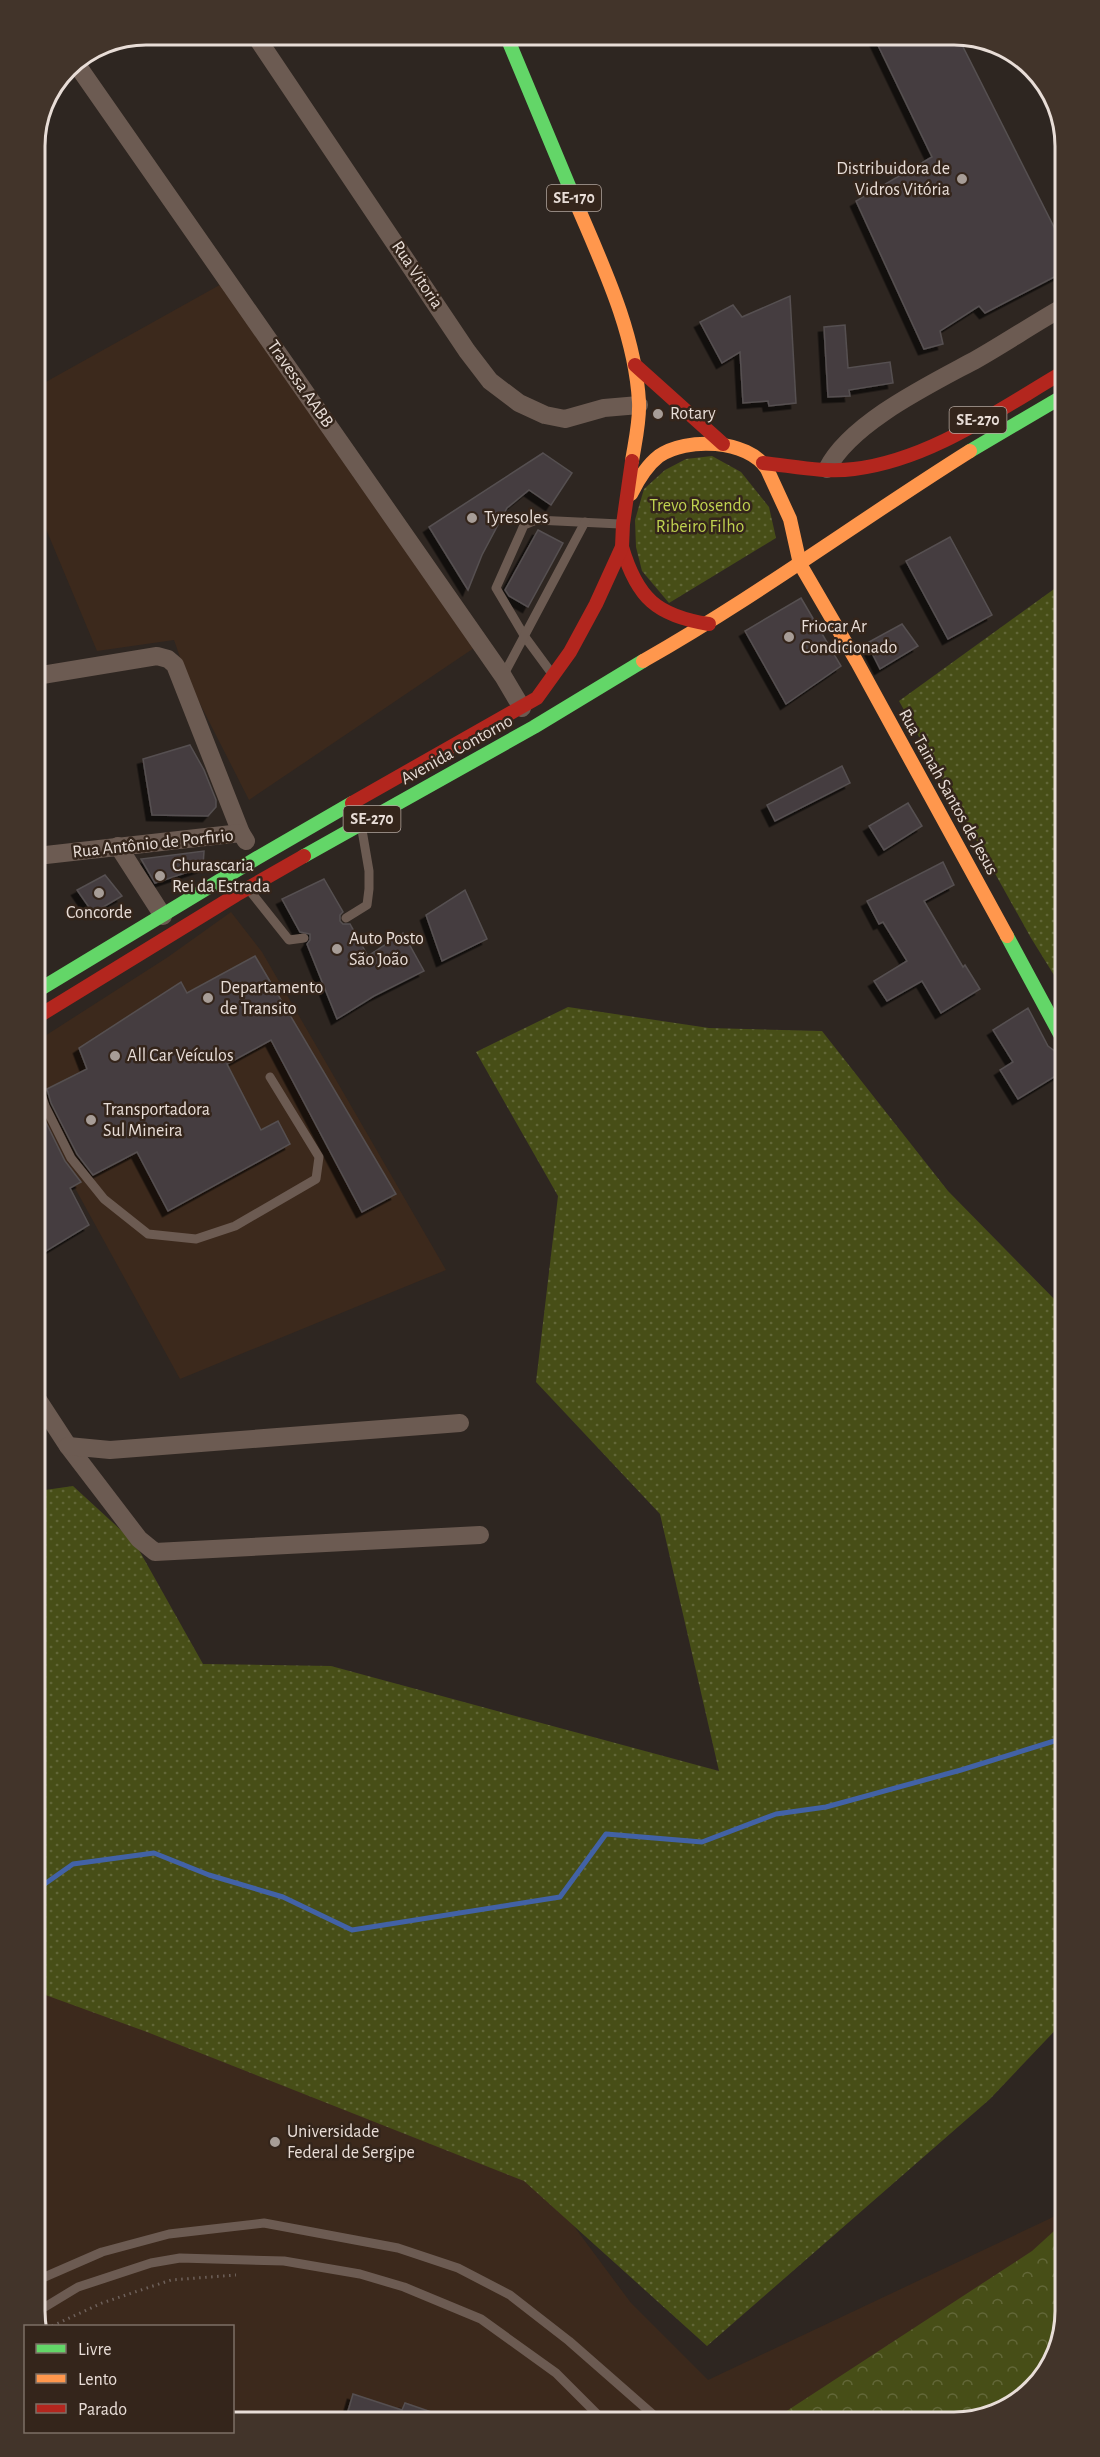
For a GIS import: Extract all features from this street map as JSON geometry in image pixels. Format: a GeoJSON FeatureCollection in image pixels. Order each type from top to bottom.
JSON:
{"type":"FeatureCollection","features":[{"type":"Feature","properties":{"kind":"main road","name":"SE-170"},"geometry":{"type":"LineString","coordinates":[[510,45],[607,276],[635,365]]}},
{"type":"Feature","properties":{"kind":"main road"},"geometry":{"type":"LineString","coordinates":[[628,499],[639,405],[635,365]]}},
{"type":"Feature","properties":{"kind":"main road"},"geometry":{"type":"LineString","coordinates":[[635,365],[723,444]]}},
{"type":"Feature","properties":{"kind":"main road","name":"SE-270"},"geometry":{"type":"LineString","coordinates":[[529,703],[553,676],[575,643],[622,547],[623,524],[628,499],[650,464],[662,454],[681,446],[723,444],[763,462],[827,469],[855,469],[894,460],[948,437],[1055,377]]}},
{"type":"Feature","properties":{"kind":"main road","name":"SE-270"},"geometry":{"type":"LineString","coordinates":[[709,624],[911,488],[1055,401]]}},
{"type":"Feature","properties":{"kind":"main road"},"geometry":{"type":"LineString","coordinates":[[763,462],[783,497],[793,524],[800,564]]}},
{"type":"Feature","properties":{"kind":"main road"},"geometry":{"type":"LineString","coordinates":[[622,547],[626,564],[637,585],[660,610],[674,617],[709,624]]}},
{"type":"Feature","properties":{"kind":"main road","name":"Rua Tainah Santos de Jesus"},"geometry":{"type":"LineString","coordinates":[[800,564],[857,662],[1055,1025]]}},
{"type":"Feature","properties":{"kind":"main road","name":"Avenida Contorno"},"geometry":{"type":"LineString","coordinates":[[45,1012],[248,889],[534,727],[709,624]]}},
{"type":"Feature","properties":{"kind":"main road","name":"Avenida Contorno"},"geometry":{"type":"LineString","coordinates":[[45,986],[257,858],[529,703]]}},
{"type":"Feature","properties":{"kind":"street","name":"Rua Vitoria"},"geometry":{"type":"LineString","coordinates":[[262,45],[467,351],[490,381],[519,403],[545,415],[565,419],[604,408],[639,405]]}},
{"type":"Feature","properties":{"kind":"street","name":"Travessa AABB"},"geometry":{"type":"LineString","coordinates":[[80,69],[503,676],[529,703]]}},
{"type":"Feature","properties":{"kind":"street"},"geometry":{"type":"LineString","coordinates":[[827,469],[844,444],[864,427],[927,385],[1055,312]]}},
{"type":"Feature","properties":{"kind":"street"},"geometry":{"type":"LineString","coordinates":[[45,675],[157,656],[168,659],[175,665],[241,833]]}},
{"type":"Feature","properties":{"kind":"street","name":"Rua Antônio de Porfirio"},"geometry":{"type":"LineString","coordinates":[[45,855],[241,833],[257,858]]}},
{"type":"Feature","properties":{"kind":"street"},"geometry":{"type":"LineString","coordinates":[[118,846],[163,916]]}},
{"type":"Feature","properties":{"kind":"street"},"geometry":{"type":"LineString","coordinates":[[45,1411],[68,1446],[139,1539],[155,1552],[480,1535]]}},
{"type":"Feature","properties":{"kind":"street"},"geometry":{"type":"LineString","coordinates":[[68,1446],[110,1450],[460,1423]]}},
{"type":"Feature","properties":{"kind":"lane"},"geometry":{"type":"LineString","coordinates":[[553,676],[525,637],[496,588],[521,531],[524,525],[536,520],[623,524]]}},
{"type":"Feature","properties":{"kind":"lane"},"geometry":{"type":"LineString","coordinates":[[503,676],[585,522]]}},
{"type":"Feature","properties":{"kind":"lane"},"geometry":{"type":"LineString","coordinates":[[346,918],[367,905],[369,889],[361,825]]}},
{"type":"Feature","properties":{"kind":"lane"},"geometry":{"type":"LineString","coordinates":[[248,889],[289,940],[304,939]]}},
{"type":"Feature","properties":{"kind":"lane"},"geometry":{"type":"LineString","coordinates":[[45,1107],[71,1158],[104,1199],[148,1234],[196,1239],[235,1226],[316,1179],[319,1157],[270,1077]]}},
{"type":"Feature","properties":{"kind":"lane"},"geometry":{"type":"LineString","coordinates":[[45,2277],[102,2252],[169,2234],[264,2223],[398,2248],[458,2268],[510,2295],[569,2341],[650,2412]]}},
{"type":"Feature","properties":{"kind":"lane"},"geometry":{"type":"LineString","coordinates":[[45,2307],[78,2287],[151,2263],[180,2258],[284,2261],[360,2274],[404,2286],[482,2319],[556,2373],[595,2412]]}},
{"type":"Feature","properties":{"kind":"path"},"geometry":{"type":"LineString","coordinates":[[54,2325],[102,2302],[171,2280],[246,2274]]}},
{"type":"Feature","properties":{"kind":"shaded area"},"geometry":{"type":"Polygon","coordinates":[[[234,277],[474,648],[249,800],[188,680],[174,640],[97,651],[45,527],[45,382],[234,277]]]}},
{"type":"Feature","properties":{"kind":"shaded area"},"geometry":{"type":"Polygon","coordinates":[[[231,912],[262,952],[446,1270],[180,1379],[45,1134],[45,1036],[168,957],[231,912]]]}},
{"type":"Feature","properties":{"kind":"shaded area","name":"Universidade Federal de Sergipe"},"geometry":{"type":"Polygon","coordinates":[[[117,1896],[460,2073],[631,2303],[708,2380],[1055,2216],[1055,2311],[1050,2343],[1034,2372],[1015,2391],[999,2402],[967,2411],[234,2412],[234,2325],[46,2325],[45,1914],[117,1896]]]}},
{"type":"Feature","properties":{"kind":"green space","name":"Trevo Rosendo Ribeiro Filho"},"geometry":{"type":"Polygon","coordinates":[[[712,456],[741,472],[769,507],[776,538],[669,603],[642,571],[636,547],[635,520],[644,489],[665,470],[686,459],[712,456]]]}},
{"type":"Feature","properties":{"kind":"green space"},"geometry":{"type":"Polygon","coordinates":[[[1055,588],[1055,977],[1031,938],[899,701],[1055,588]]]}},
{"type":"Feature","properties":{"kind":"green space"},"geometry":{"type":"Polygon","coordinates":[[[568,1007],[709,1028],[822,1031],[948,1191],[1055,1300],[1055,2031],[990,2099],[707,2346],[524,2181],[147,2032],[45,1995],[45,1490],[73,1486],[135,1543],[203,1664],[331,1666],[719,1771],[660,1514],[536,1382],[558,1196],[476,1052],[568,1007]]]}},
{"type":"Feature","properties":{"kind":"green space"},"geometry":{"type":"Polygon","coordinates":[[[1055,2230],[1055,2311],[1050,2343],[1034,2372],[1015,2391],[999,2402],[986,2407],[954,2412],[785,2412],[1032,2251],[1055,2230]]]}},
{"type":"Feature","properties":{"kind":"building","name":"Distribuidora de Vidros Vitória"},"geometry":{"type":"Polygon","coordinates":[[[878,45],[962,45],[1055,229],[1055,277],[985,313],[979,306],[940,331],[943,344],[924,349],[856,201],[932,157],[878,45]]]}},
{"type":"Feature","properties":{"kind":"building"},"geometry":{"type":"Polygon","coordinates":[[[790,296],[796,403],[769,406],[768,401],[743,403],[740,352],[722,363],[700,322],[733,305],[742,317],[790,296]]]}},
{"type":"Feature","properties":{"kind":"building"},"geometry":{"type":"Polygon","coordinates":[[[845,325],[848,368],[890,362],[893,383],[849,390],[850,396],[828,397],[824,327],[845,325]]]}},
{"type":"Feature","properties":{"kind":"building","name":"Tyresoles"},"geometry":{"type":"Polygon","coordinates":[[[543,453],[572,473],[551,505],[529,490],[507,508],[482,555],[468,590],[429,527],[543,453]]]}},
{"type":"Feature","properties":{"kind":"building"},"geometry":{"type":"Polygon","coordinates":[[[538,530],[563,543],[528,607],[509,596],[505,590],[538,530]]]}},
{"type":"Feature","properties":{"kind":"building"},"geometry":{"type":"Polygon","coordinates":[[[950,537],[992,615],[948,639],[906,561],[950,537]]]}},
{"type":"Feature","properties":{"kind":"building","name":"Friocar Ar Condicionado"},"geometry":{"type":"Polygon","coordinates":[[[801,598],[841,666],[786,704],[745,631],[801,598]]]}},
{"type":"Feature","properties":{"kind":"building"},"geometry":{"type":"Polygon","coordinates":[[[902,624],[918,646],[880,669],[867,643],[902,624]]]}},
{"type":"Feature","properties":{"kind":"building"},"geometry":{"type":"Polygon","coordinates":[[[190,745],[204,770],[216,800],[216,807],[208,816],[152,815],[143,759],[190,745]]]}},
{"type":"Feature","properties":{"kind":"building"},"geometry":{"type":"Polygon","coordinates":[[[842,766],[850,783],[775,821],[767,805],[842,766]]]}},
{"type":"Feature","properties":{"kind":"building"},"geometry":{"type":"Polygon","coordinates":[[[908,803],[922,826],[884,850],[869,826],[908,803]]]}},
{"type":"Feature","properties":{"kind":"building","name":"Churascaria Rei da Estrada"},"geometry":{"type":"Polygon","coordinates":[[[204,851],[203,867],[155,883],[141,859],[204,851]]]}},
{"type":"Feature","properties":{"kind":"building"},"geometry":{"type":"Polygon","coordinates":[[[943,862],[954,885],[924,901],[963,967],[965,965],[980,989],[941,1013],[922,981],[887,1001],[874,981],[907,961],[883,922],[879,924],[867,901],[943,862]]]}},
{"type":"Feature","properties":{"kind":"building","name":"Concorde"},"geometry":{"type":"Polygon","coordinates":[[[105,875],[122,896],[93,913],[77,890],[105,875]]]}},
{"type":"Feature","properties":{"kind":"building","name":"Auto Posto São João"},"geometry":{"type":"Polygon","coordinates":[[[324,879],[343,912],[340,915],[340,921],[343,924],[350,924],[368,956],[403,933],[424,971],[374,996],[337,1019],[307,944],[310,934],[300,932],[282,899],[324,879]]]}},
{"type":"Feature","properties":{"kind":"building"},"geometry":{"type":"Polygon","coordinates":[[[465,890],[487,939],[442,961],[426,915],[465,890]]]}},
{"type":"Feature","properties":{"kind":"building"},"geometry":{"type":"Polygon","coordinates":[[[255,956],[396,1194],[362,1212],[271,1040],[227,1064],[261,1130],[278,1121],[290,1144],[168,1211],[137,1152],[93,1175],[77,1154],[51,1103],[47,1089],[87,1069],[79,1048],[181,982],[187,993],[255,956]]]}},
{"type":"Feature","properties":{"kind":"building"},"geometry":{"type":"Polygon","coordinates":[[[1028,1008],[1048,1046],[1055,1051],[1055,1076],[1018,1099],[1000,1070],[1013,1062],[993,1030],[1028,1008]]]}},
{"type":"Feature","properties":{"kind":"building"},"geometry":{"type":"Polygon","coordinates":[[[45,1120],[65,1161],[81,1182],[70,1188],[89,1225],[45,1252],[45,1120]]]}},
{"type":"Feature","properties":{"kind":"building"},"geometry":{"type":"Polygon","coordinates":[[[353,2394],[402,2410],[405,2403],[431,2412],[348,2412],[353,2394]]]}},
{"type":"Feature","properties":{"kind":"waterway"},"geometry":{"type":"LineString","coordinates":[[45,1884],[73,1864],[154,1853],[209,1875],[283,1897],[352,1930],[560,1897],[606,1834],[702,1842],[776,1814],[826,1807],[961,1770],[1055,1741]]}},
{"type":"Feature","properties":{"kind":"traffic: fast"},"geometry":{"type":"LineString","coordinates":[[510,45],[574,198]]}},
{"type":"Feature","properties":{"kind":"traffic: fast"},"geometry":{"type":"LineString","coordinates":[[970,451],[1055,401]]}},
{"type":"Feature","properties":{"kind":"traffic: fast"},"geometry":{"type":"LineString","coordinates":[[304,856],[534,727],[643,661]]}},
{"type":"Feature","properties":{"kind":"traffic: fast"},"geometry":{"type":"LineString","coordinates":[[45,986],[352,803]]}},
{"type":"Feature","properties":{"kind":"traffic: fast"},"geometry":{"type":"LineString","coordinates":[[1007,936],[1055,1025]]}},
{"type":"Feature","properties":{"kind":"traffic: slow"},"geometry":{"type":"LineString","coordinates":[[574,198],[615,297],[631,349],[639,402],[632,461]]}},
{"type":"Feature","properties":{"kind":"traffic: slow"},"geometry":{"type":"LineString","coordinates":[[631,494],[650,464],[671,450],[685,446],[716,444],[746,452],[758,459],[767,469],[790,519],[800,564]]}},
{"type":"Feature","properties":{"kind":"traffic: slow"},"geometry":{"type":"LineString","coordinates":[[643,661],[767,585],[970,451]]}},
{"type":"Feature","properties":{"kind":"traffic: slow"},"geometry":{"type":"LineString","coordinates":[[800,564],[857,662],[1007,936]]}},
{"type":"Feature","properties":{"kind":"traffic: jam"},"geometry":{"type":"LineString","coordinates":[[635,365],[723,444]]}},
{"type":"Feature","properties":{"kind":"traffic: jam"},"geometry":{"type":"LineString","coordinates":[[763,463],[831,470],[882,464],[909,456],[962,432],[1055,377]]}},
{"type":"Feature","properties":{"kind":"traffic: jam"},"geometry":{"type":"LineString","coordinates":[[352,803],[537,698],[570,652],[596,604],[622,547],[632,461]]}},
{"type":"Feature","properties":{"kind":"traffic: jam"},"geometry":{"type":"LineString","coordinates":[[622,547],[628,565],[642,592],[652,602],[676,616],[709,624]]}},
{"type":"Feature","properties":{"kind":"traffic: jam"},"geometry":{"type":"LineString","coordinates":[[45,1012],[304,856]]}},
{"type":"Feature","properties":{"kind":"place","name":"Distribuidora de Vidros Vitória"},"geometry":{"type":"Point","coordinates":[962,179]}},
{"type":"Feature","properties":{"kind":"place","name":"Rotary"},"geometry":{"type":"Point","coordinates":[658,414]}},
{"type":"Feature","properties":{"kind":"place","name":"Tyresoles"},"geometry":{"type":"Point","coordinates":[472,518]}},
{"type":"Feature","properties":{"kind":"place","name":"Friocar Ar Condicionado"},"geometry":{"type":"Point","coordinates":[789,637]}},
{"type":"Feature","properties":{"kind":"place","name":"Churascaria Rei da Estrada"},"geometry":{"type":"Point","coordinates":[160,876]}},
{"type":"Feature","properties":{"kind":"place","name":"Concorde"},"geometry":{"type":"Point","coordinates":[99,893]}},
{"type":"Feature","properties":{"kind":"place","name":"Auto Posto São João"},"geometry":{"type":"Point","coordinates":[337,949]}},
{"type":"Feature","properties":{"kind":"place","name":"Departamento de Transito"},"geometry":{"type":"Point","coordinates":[208,998]}},
{"type":"Feature","properties":{"kind":"place","name":"All Car Veículos"},"geometry":{"type":"Point","coordinates":[115,1056]}},
{"type":"Feature","properties":{"kind":"place","name":"Transportadora Sul Mineira"},"geometry":{"type":"Point","coordinates":[91,1120]}},
{"type":"Feature","properties":{"kind":"place","name":"Universidade Federal de Sergipe"},"geometry":{"type":"Point","coordinates":[275,2142]}}]}
